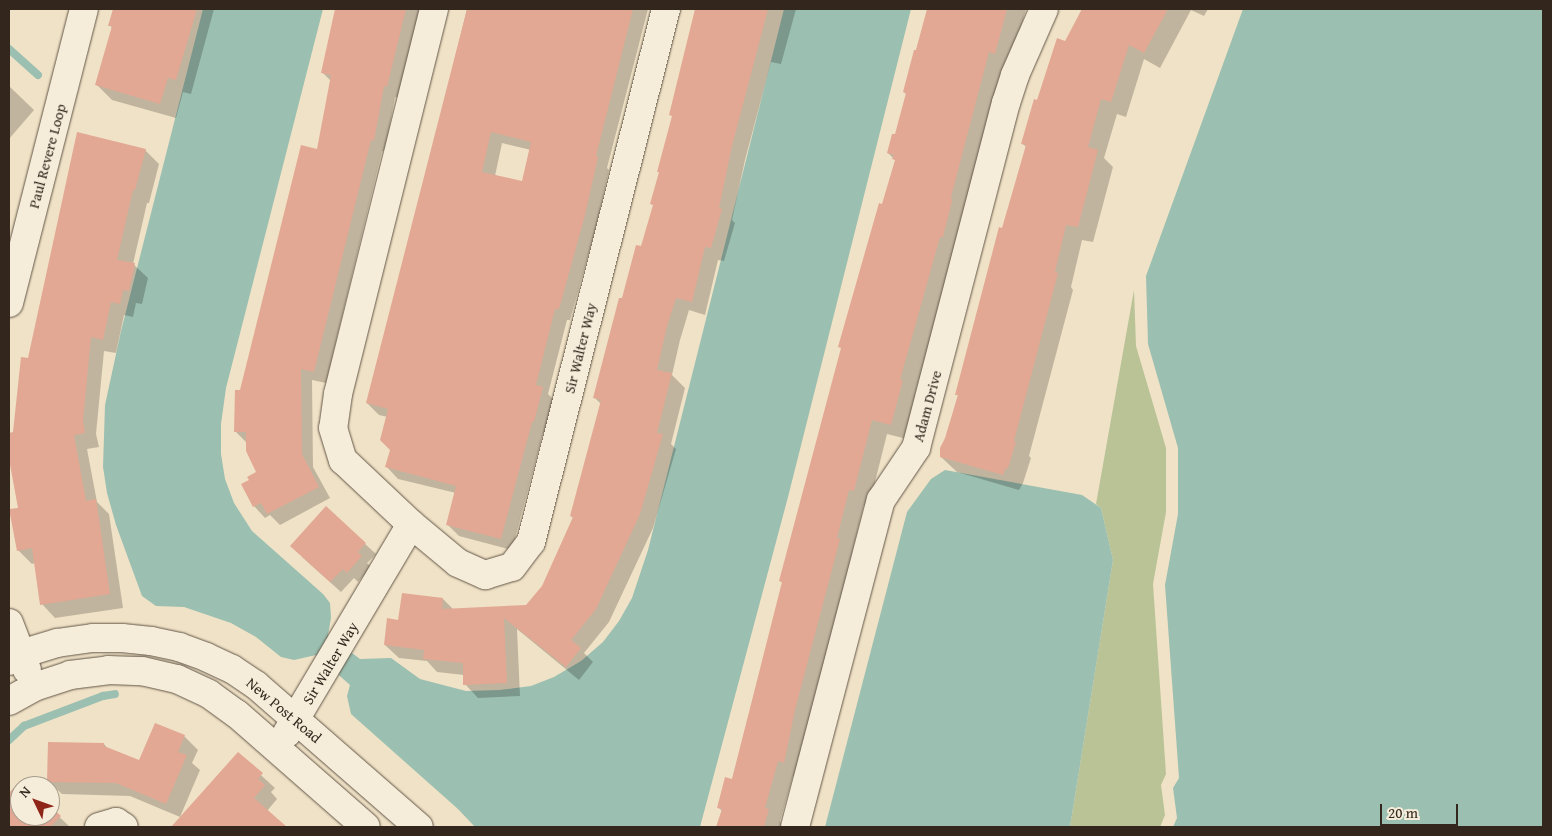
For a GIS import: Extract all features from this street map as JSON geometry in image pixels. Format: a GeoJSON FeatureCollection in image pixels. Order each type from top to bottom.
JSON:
{"type":"FeatureCollection","features":[{"type":"Feature","properties":{"kind":"street","name":"Paul Revere Loop"},"geometry":{"type":"LineString","coordinates":[[9,303],[84,9]]}},
{"type":"Feature","properties":{"kind":"street","name":"Sir Walter Way"},"geometry":{"type":"LineString","coordinates":[[434,9],[338,394],[334,428],[343,460],[412,524],[458,563],[485,575],[512,567],[531,542],[666,9]]}},
{"type":"Feature","properties":{"kind":"street","name":"Adam Drive"},"geometry":{"type":"LineString","coordinates":[[795,827],[881,500],[916,448],[1006,103],[1015,74],[1044,9]]}},
{"type":"Feature","properties":{"kind":"street","name":"Sir Walter Way"},"geometry":{"type":"LineString","coordinates":[[276,748],[296,719],[412,524]]}},
{"type":"Feature","properties":{"kind":"street"},"geometry":{"type":"LineString","coordinates":[[9,623],[15,658],[34,687]]}},
{"type":"Feature","properties":{"kind":"street","name":"New Post Road"},"geometry":{"type":"LineString","coordinates":[[15,658],[56,643],[93,638],[122,638],[179,647],[232,669],[256,685],[419,827]]}},
{"type":"Feature","properties":{"kind":"street"},"geometry":{"type":"LineString","coordinates":[[9,701],[34,687],[70,675],[108,670],[142,671],[176,679],[208,694],[237,714],[366,827]]}},
{"type":"Feature","properties":{"kind":"street"},"geometry":{"type":"LineString","coordinates":[[99,827],[116,822],[124,827]]}},
{"type":"Feature","properties":{"kind":"shaded area"},"geometry":{"type":"Polygon","coordinates":[[[203,9],[323,9],[226,388],[221,424],[221,454],[225,479],[234,503],[252,531],[323,594],[330,603],[331,618],[328,635],[360,659],[391,658],[420,679],[466,691],[499,690],[531,686],[554,677],[581,661],[603,642],[619,621],[632,598],[648,550],[784,9],[911,9],[788,497],[700,827],[475,827],[458,809],[351,714],[347,696],[350,685],[316,655],[294,660],[281,657],[256,637],[231,623],[184,607],[156,606],[142,596],[116,525],[107,493],[103,467],[105,405],[121,331],[203,9]]]}},
{"type":"Feature","properties":{"kind":"shaded area"},"geometry":{"type":"Polygon","coordinates":[[[1243,9],[1543,9],[1543,827],[1173,827],[1177,818],[1173,788],[1179,778],[1165,585],[1178,514],[1178,448],[1148,344],[1146,276],[1243,9]]]}},
{"type":"Feature","properties":{"kind":"shaded area"},"geometry":{"type":"Polygon","coordinates":[[[1134,290],[1136,346],[1166,448],[1166,512],[1153,584],[1166,774],[1161,785],[1165,815],[1160,827],[1070,827],[1113,560],[1101,508],[1096,504],[1134,290]]]}},
{"type":"Feature","properties":{"kind":"shaded area"},"geometry":{"type":"Polygon","coordinates":[[[945,470],[1082,495],[1101,508],[1113,560],[1070,827],[825,827],[907,512],[931,479],[945,470]]]}},
{"type":"Feature","properties":{"kind":"building"},"geometry":{"type":"Polygon","coordinates":[[[113,9],[197,9],[176,80],[168,78],[160,104],[95,85],[112,26],[108,26],[113,9]]]}},
{"type":"Feature","properties":{"kind":"building"},"geometry":{"type":"Polygon","coordinates":[[[335,9],[406,9],[387,87],[384,86],[374,141],[371,140],[314,372],[301,369],[302,454],[319,487],[267,514],[261,503],[253,507],[241,484],[249,480],[247,477],[256,472],[246,451],[246,432],[234,432],[235,390],[240,390],[301,145],[317,149],[331,75],[321,73],[335,9]]]}},
{"type":"Feature","properties":{"kind":"building"},"geometry":{"type":"Polygon","coordinates":[[[467,9],[633,9],[596,156],[598,157],[585,215],[559,309],[555,309],[536,385],[543,387],[501,539],[446,525],[456,486],[385,467],[390,450],[380,440],[388,409],[366,403],[467,9]],[[491,132],[482,172],[522,181],[531,142],[491,132]]]}},
{"type":"Feature","properties":{"kind":"building"},"geometry":{"type":"Polygon","coordinates":[[[695,9],[768,9],[732,146],[719,208],[722,209],[711,248],[705,247],[692,302],[676,298],[667,326],[657,370],[672,373],[657,433],[663,434],[640,514],[596,609],[571,640],[581,648],[566,667],[504,618],[507,683],[463,685],[463,663],[423,659],[424,650],[384,645],[387,618],[398,620],[402,593],[443,598],[442,609],[526,605],[542,586],[573,517],[570,516],[601,400],[593,398],[619,298],[622,298],[636,245],[641,246],[653,205],[650,204],[672,116],[669,115],[695,9]]]}},
{"type":"Feature","properties":{"kind":"building"},"geometry":{"type":"Polygon","coordinates":[[[927,9],[1007,9],[995,54],[989,52],[951,197],[952,201],[943,237],[940,237],[900,380],[903,380],[891,425],[872,420],[854,491],[849,490],[837,538],[840,539],[795,710],[784,763],[778,761],[765,808],[769,809],[764,827],[716,827],[722,809],[717,808],[725,777],[732,779],[782,582],[779,581],[841,348],[838,347],[879,203],[882,204],[895,160],[892,159],[894,155],[887,153],[892,134],[895,134],[906,93],[903,92],[927,9]]]}},
{"type":"Feature","properties":{"kind":"building"},"geometry":{"type":"Polygon","coordinates":[[[1082,9],[1168,9],[1144,53],[1129,45],[1111,102],[1101,99],[1088,147],[1098,150],[1078,227],[1066,225],[1055,272],[1058,273],[1014,441],[1016,442],[1008,468],[1005,469],[1003,475],[940,457],[940,448],[945,438],[958,395],[955,395],[999,227],[1002,228],[1026,145],[1021,144],[1034,99],[1037,100],[1057,38],[1065,41],[1082,9]]]}},
{"type":"Feature","properties":{"kind":"building"},"geometry":{"type":"Polygon","coordinates":[[[77,132],[146,149],[135,190],[133,190],[117,260],[135,263],[129,291],[123,290],[120,304],[111,302],[103,340],[91,337],[83,420],[85,433],[74,435],[86,501],[96,499],[110,594],[40,605],[32,548],[17,551],[9,509],[18,508],[9,459],[9,433],[13,432],[21,357],[28,358],[77,132]]]}},
{"type":"Feature","properties":{"kind":"building"},"geometry":{"type":"Polygon","coordinates":[[[326,506],[366,543],[358,552],[362,556],[347,573],[343,569],[330,582],[290,546],[326,506]]]}},
{"type":"Feature","properties":{"kind":"building"},"geometry":{"type":"Polygon","coordinates":[[[155,723],[185,735],[178,752],[187,755],[166,804],[116,783],[60,782],[60,776],[47,776],[48,742],[104,743],[104,746],[139,760],[155,723]]]}},
{"type":"Feature","properties":{"kind":"building"},"geometry":{"type":"Polygon","coordinates":[[[238,752],[263,773],[258,779],[265,785],[254,798],[287,827],[171,827],[238,752]]]}},
{"type":"Feature","properties":{"kind":"building"},"geometry":{"type":"Polygon","coordinates":[[[9,793],[10,826],[51,826],[9,827],[9,793]]]}},
{"type":"Feature","properties":{"kind":"waterway"},"geometry":{"type":"LineString","coordinates":[[9,49],[38,75]]}},
{"type":"Feature","properties":{"kind":"waterway"},"geometry":{"type":"LineString","coordinates":[[9,740],[24,726],[103,696],[115,694]]}}]}
